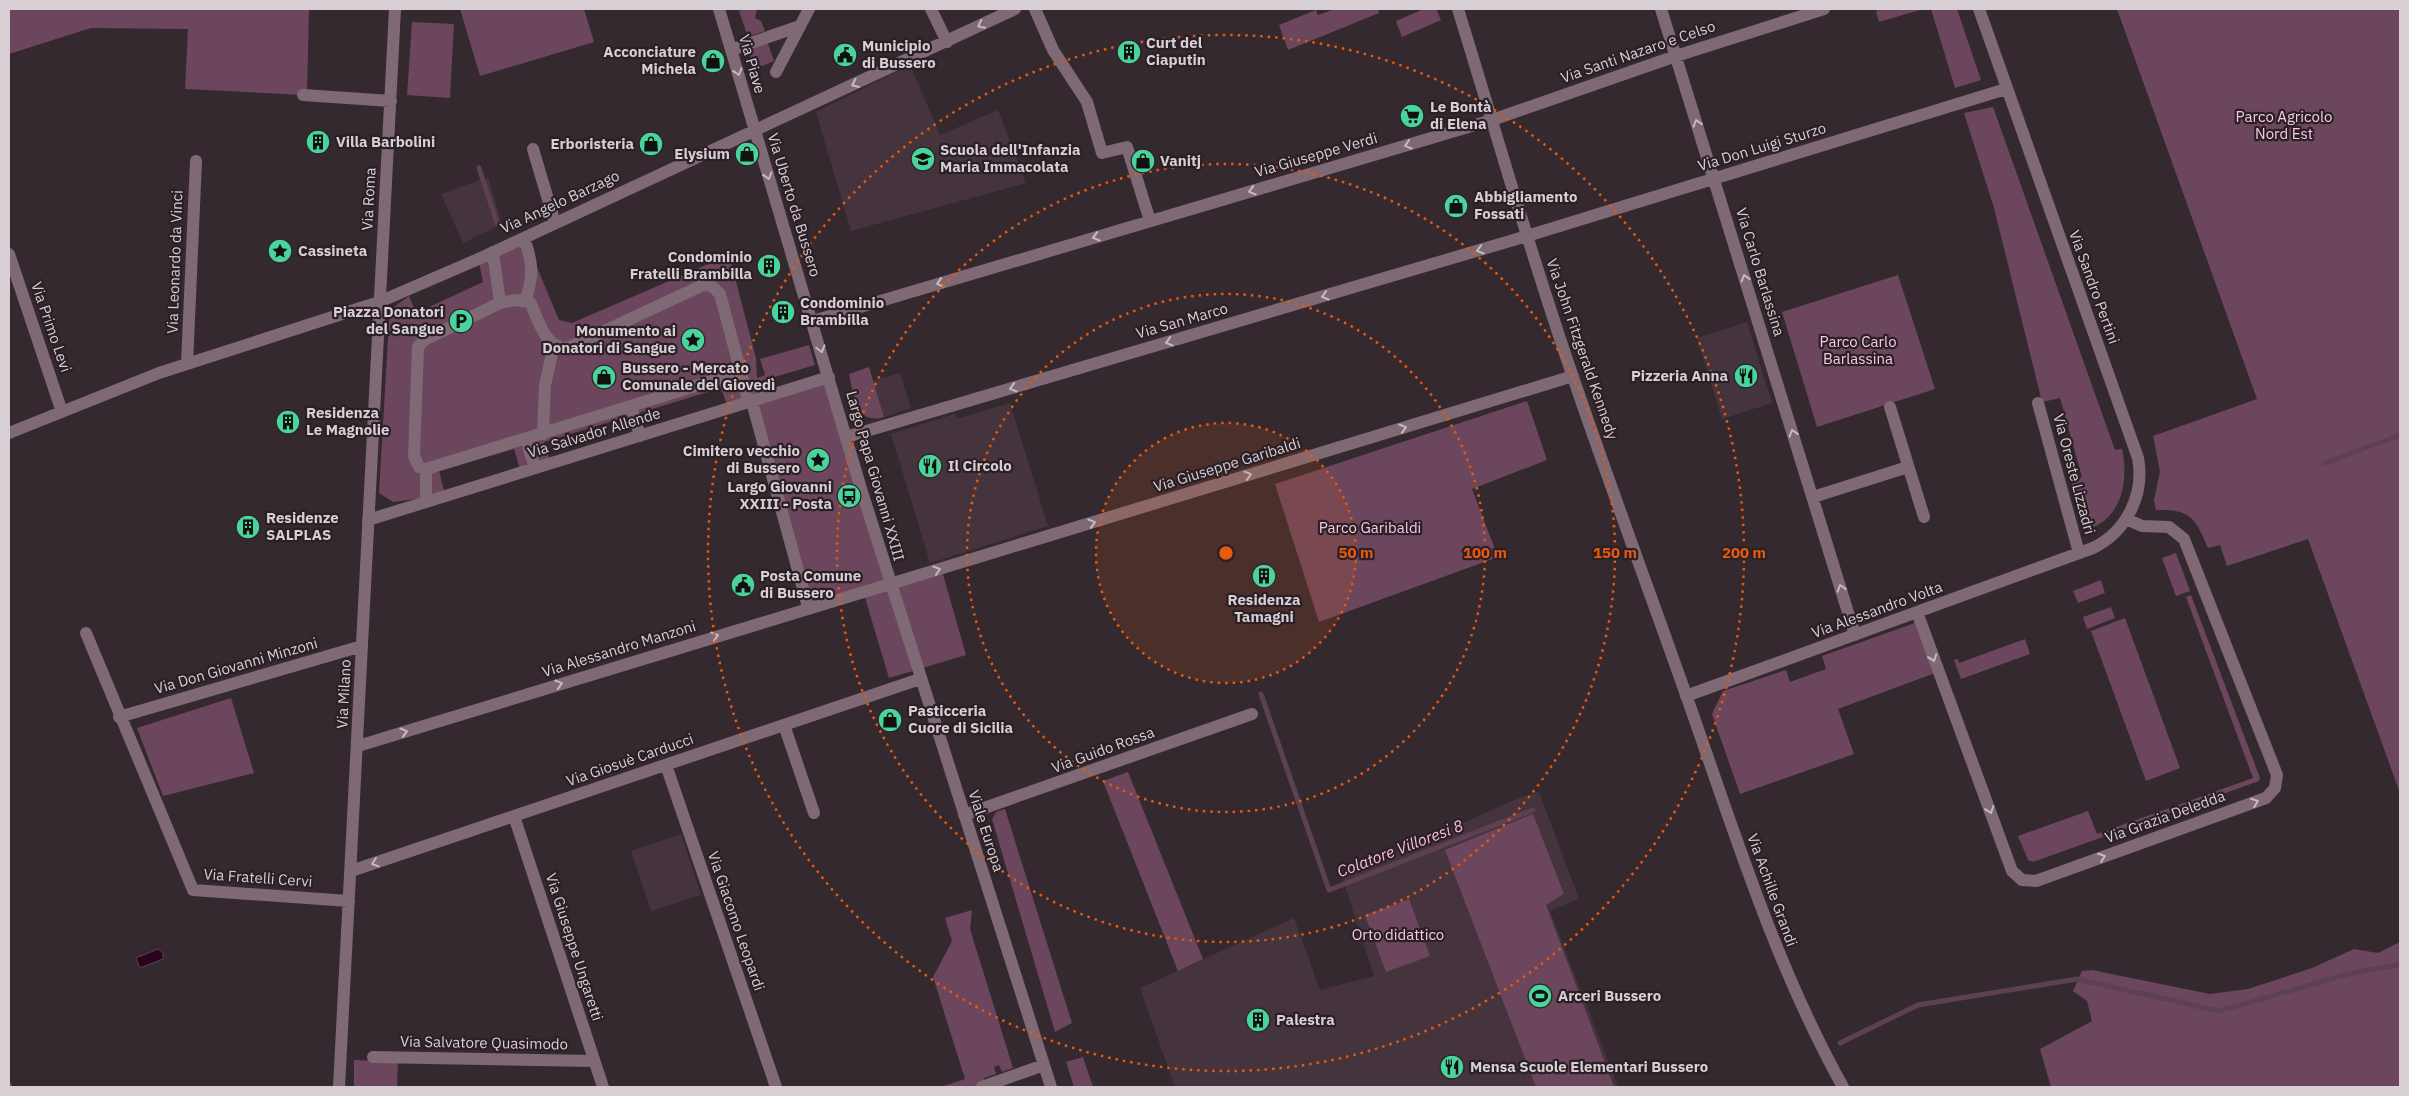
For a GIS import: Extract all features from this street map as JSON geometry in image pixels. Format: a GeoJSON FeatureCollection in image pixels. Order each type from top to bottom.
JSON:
{"type":"FeatureCollection","features":[{"type":"Feature","properties":{"kind":"street","name":"Via Roma"},"geometry":{"type":"LineString","coordinates":[[379,302],[395,9]]}},
{"type":"Feature","properties":{"kind":"street","name":"Via Piave"},"geometry":{"type":"LineString","coordinates":[[719,9],[754,129]]}},
{"type":"Feature","properties":{"kind":"street"},"geometry":{"type":"LineString","coordinates":[[776,72],[809,9]]}},
{"type":"Feature","properties":{"kind":"street"},"geometry":{"type":"LineString","coordinates":[[931,9],[947,42]]}},
{"type":"Feature","properties":{"kind":"street","name":"Via Angelo Barzago"},"geometry":{"type":"LineString","coordinates":[[379,302],[524,238],[754,129],[947,42],[1015,9]]}},
{"type":"Feature","properties":{"kind":"street"},"geometry":{"type":"LineString","coordinates":[[1035,9],[1053,50],[1087,102],[1102,153],[1127,147],[1150,221]]}},
{"type":"Feature","properties":{"kind":"street","name":"Via John Fitzgerald Kennedy"},"geometry":{"type":"LineString","coordinates":[[1458,9],[1527,236],[1573,376],[1686,696]]}},
{"type":"Feature","properties":{"kind":"street","name":"Via Carlo Barlassina"},"geometry":{"type":"LineString","coordinates":[[1661,9],[1855,635]]}},
{"type":"Feature","properties":{"kind":"street","name":"Via Santi Nazaro e Celso"},"geometry":{"type":"LineString","coordinates":[[1492,120],[1790,14],[1824,9]]}},
{"type":"Feature","properties":{"kind":"street","name":"Via Sandro Pertini"},"geometry":{"type":"LineString","coordinates":[[1979,9],[2138,458],[2139,490],[2126,519],[2108,540],[2079,553]]}},
{"type":"Feature","properties":{"kind":"street"},"geometry":{"type":"LineString","coordinates":[[732,50],[800,26]]}},
{"type":"Feature","properties":{"kind":"street","name":"Via Don Luigi Sturzo"},"geometry":{"type":"LineString","coordinates":[[1527,236],[2006,89]]}},
{"type":"Feature","properties":{"kind":"street"},"geometry":{"type":"LineString","coordinates":[[304,95],[391,101]]}},
{"type":"Feature","properties":{"kind":"street","name":"Via Giuseppe Verdi"},"geometry":{"type":"LineString","coordinates":[[813,321],[1492,120]]}},
{"type":"Feature","properties":{"kind":"street","name":"Via Uberto da Bussero"},"geometry":{"type":"LineString","coordinates":[[754,129],[829,377]]}},
{"type":"Feature","properties":{"kind":"street"},"geometry":{"type":"LineString","coordinates":[[533,149],[555,223]]}},
{"type":"Feature","properties":{"kind":"street","name":"Via Leonardo da Vinci"},"geometry":{"type":"LineString","coordinates":[[188,364],[196,161]]}},
{"type":"Feature","properties":{"kind":"street","name":"Via San Marco"},"geometry":{"type":"LineString","coordinates":[[846,437],[1527,236]]}},
{"type":"Feature","properties":{"kind":"street"},"geometry":{"type":"LineString","coordinates":[[524,238],[531,259],[530,286],[525,301]]}},
{"type":"Feature","properties":{"kind":"street"},"geometry":{"type":"LineString","coordinates":[[493,252],[500,303]]}},
{"type":"Feature","properties":{"kind":"street","name":"Via Primo Levi"},"geometry":{"type":"LineString","coordinates":[[9,254],[62,412]]}},
{"type":"Feature","properties":{"kind":"street"},"geometry":{"type":"LineString","coordinates":[[741,372],[426,469],[420,467],[414,456],[418,347],[424,340],[507,300],[530,302],[549,342],[558,348],[568,348],[703,286],[710,285],[720,294],[808,607]]}},
{"type":"Feature","properties":{"kind":"street"},"geometry":{"type":"LineString","coordinates":[[9,433],[159,373],[379,302]]}},
{"type":"Feature","properties":{"kind":"street","name":"Via Milano"},"geometry":{"type":"LineString","coordinates":[[340,1087],[379,302]]}},
{"type":"Feature","properties":{"kind":"street"},"geometry":{"type":"LineString","coordinates":[[542,434],[545,385],[554,345]]}},
{"type":"Feature","properties":{"kind":"street","name":"Via Giuseppe Garibaldi"},"geometry":{"type":"LineString","coordinates":[[890,584],[1573,376]]}},
{"type":"Feature","properties":{"kind":"street","name":"Largo Papa Giovanni XXIII"},"geometry":{"type":"LineString","coordinates":[[829,377],[890,584]]}},
{"type":"Feature","properties":{"kind":"street","name":"Via Salvador Allende"},"geometry":{"type":"LineString","coordinates":[[368,520],[829,377]]}},
{"type":"Feature","properties":{"kind":"street","name":"Via Oreste Lizzadri"},"geometry":{"type":"LineString","coordinates":[[2038,403],[2079,553]]}},
{"type":"Feature","properties":{"kind":"street"},"geometry":{"type":"LineString","coordinates":[[631,406],[640,436]]}},
{"type":"Feature","properties":{"kind":"street"},"geometry":{"type":"LineString","coordinates":[[1890,407],[1924,517]]}},
{"type":"Feature","properties":{"kind":"street"},"geometry":{"type":"LineString","coordinates":[[526,439],[535,468]]}},
{"type":"Feature","properties":{"kind":"street"},"geometry":{"type":"LineString","coordinates":[[1813,498],[1908,467]]}},
{"type":"Feature","properties":{"kind":"street"},"geometry":{"type":"LineString","coordinates":[[426,469],[426,502]]}},
{"type":"Feature","properties":{"kind":"street","name":"Via Grazia Deledda"},"geometry":{"type":"LineString","coordinates":[[1917,612],[2012,870],[2022,880],[2036,881],[2266,798],[2275,788],[2276,775],[2184,539],[2169,526],[2142,526],[2126,519]]}},
{"type":"Feature","properties":{"kind":"street","name":"Via Alessandro Volta"},"geometry":{"type":"LineString","coordinates":[[1686,696],[2079,553]]}},
{"type":"Feature","properties":{"kind":"street","name":"Via Alessandro Manzoni"},"geometry":{"type":"LineString","coordinates":[[358,746],[808,607],[890,584]]}},
{"type":"Feature","properties":{"kind":"street","name":"Viale Europa"},"geometry":{"type":"LineString","coordinates":[[890,584],[1051,1087]]}},
{"type":"Feature","properties":{"kind":"street"},"geometry":{"type":"LineString","coordinates":[[86,633],[119,717]]}},
{"type":"Feature","properties":{"kind":"street","name":"Via Don Giovanni Minzoni"},"geometry":{"type":"LineString","coordinates":[[119,717],[362,646]]}},
{"type":"Feature","properties":{"kind":"street","name":"Via Giosuè Carducci"},"geometry":{"type":"LineString","coordinates":[[351,871],[920,679]]}},
{"type":"Feature","properties":{"kind":"street","name":"Via Achille Grandi"},"geometry":{"type":"LineString","coordinates":[[1686,696],[1765,923],[1813,1030],[1843,1087]]}},
{"type":"Feature","properties":{"kind":"street","name":"Via Guido Rossa"},"geometry":{"type":"LineString","coordinates":[[964,816],[1252,714]]}},
{"type":"Feature","properties":{"kind":"street","name":"Via Fratelli Cervi"},"geometry":{"type":"LineString","coordinates":[[119,717],[192,890],[349,901]]}},
{"type":"Feature","properties":{"kind":"street"},"geometry":{"type":"LineString","coordinates":[[784,725],[814,813]]}},
{"type":"Feature","properties":{"kind":"street","name":"Via Giacomo Leopardi"},"geometry":{"type":"LineString","coordinates":[[666,765],[776,1087]]}},
{"type":"Feature","properties":{"kind":"street","name":"Via Giuseppe Ungaretti"},"geometry":{"type":"LineString","coordinates":[[514,816],[603,1087]]}},
{"type":"Feature","properties":{"kind":"street","name":"Via Salvatore Quasimodo"},"geometry":{"type":"LineString","coordinates":[[373,1057],[594,1061]]}},
{"type":"Feature","properties":{"kind":"street"},"geometry":{"type":"LineString","coordinates":[[982,1087],[1044,1065]]}},
{"type":"Feature","properties":{"kind":"shaded area","name":"Scuola dell'Infanzia Maria Immacolata"},"geometry":{"type":"Polygon","coordinates":[[[910,65],[940,135],[998,110],[1026,183],[851,231],[816,112],[910,65]]]}},
{"type":"Feature","properties":{"kind":"shaded area"},"geometry":{"type":"Polygon","coordinates":[[[488,177],[502,224],[463,243],[441,194],[488,177]]]}},
{"type":"Feature","properties":{"kind":"shaded area"},"geometry":{"type":"Polygon","coordinates":[[[1747,322],[1772,403],[1722,419],[1697,338],[1747,322]]]}},
{"type":"Feature","properties":{"kind":"shaded area"},"geometry":{"type":"Polygon","coordinates":[[[900,373],[911,408],[884,417],[873,381],[900,373]]]}},
{"type":"Feature","properties":{"kind":"shaded area"},"geometry":{"type":"Polygon","coordinates":[[[1010,403],[1048,526],[930,563],[891,434],[955,414],[957,419],[1010,403]]]}},
{"type":"Feature","properties":{"kind":"shaded area"},"geometry":{"type":"Polygon","coordinates":[[[1539,792],[1579,899],[1550,911],[1618,1087],[1175,1087],[1140,988],[1294,918],[1320,990],[1374,976],[1342,877],[1519,798],[1539,792]]]}},
{"type":"Feature","properties":{"kind":"shaded area"},"geometry":{"type":"Polygon","coordinates":[[[681,834],[701,895],[651,911],[631,851],[681,834]]]}},
{"type":"Feature","properties":{"kind":"shaded area"},"geometry":{"type":"Polygon","coordinates":[[[158,949],[163,953],[163,959],[140,968],[136,958],[158,949]]]}},
{"type":"Feature","properties":{"kind":"green space"},"geometry":{"type":"Polygon","coordinates":[[[9,9],[309,9],[307,92],[303,95],[185,89],[188,29],[91,28],[9,54],[9,9]]]}},
{"type":"Feature","properties":{"kind":"green space"},"geometry":{"type":"Polygon","coordinates":[[[460,9],[584,9],[594,42],[480,76],[460,9]]]}},
{"type":"Feature","properties":{"kind":"green space"},"geometry":{"type":"Polygon","coordinates":[[[757,9],[755,18],[761,21],[765,31],[748,37],[739,11],[757,9]]]}},
{"type":"Feature","properties":{"kind":"green space"},"geometry":{"type":"Polygon","coordinates":[[[1335,9],[1378,9],[1379,13],[1288,50],[1279,25],[1316,10],[1318,15],[1335,9]]]}},
{"type":"Feature","properties":{"kind":"green space"},"geometry":{"type":"Polygon","coordinates":[[[1424,9],[1436,9],[1441,20],[1402,37],[1396,21],[1424,9]]]}},
{"type":"Feature","properties":{"kind":"green space"},"geometry":{"type":"Polygon","coordinates":[[[1884,9],[1923,9],[1879,22],[1876,11],[1884,9]]]}},
{"type":"Feature","properties":{"kind":"green space"},"geometry":{"type":"Polygon","coordinates":[[[1931,9],[1957,9],[1981,80],[1955,88],[1931,9]]]}},
{"type":"Feature","properties":{"kind":"green space","name":"Parco Agricolo Nord Est"},"geometry":{"type":"Polygon","coordinates":[[[2117,9],[2400,9],[2400,793],[2308,539],[2227,566],[2220,545],[2208,548],[2195,522],[2190,517],[2177,511],[2156,510],[2154,500],[2160,472],[2153,436],[2257,399],[2117,9]]]}},
{"type":"Feature","properties":{"kind":"green space"},"geometry":{"type":"Polygon","coordinates":[[[412,22],[454,24],[450,98],[407,95],[412,22]]]}},
{"type":"Feature","properties":{"kind":"green space"},"geometry":{"type":"Polygon","coordinates":[[[767,41],[774,61],[755,69],[747,48],[767,41]]]}},
{"type":"Feature","properties":{"kind":"green space"},"geometry":{"type":"Polygon","coordinates":[[[1993,107],[2115,450],[2122,449],[2124,473],[2120,497],[2108,517],[2099,524],[2087,529],[2071,481],[2082,477],[2060,398],[2042,402],[1994,208],[1964,113],[1993,107]]]}},
{"type":"Feature","properties":{"kind":"green space"},"geometry":{"type":"Polygon","coordinates":[[[526,241],[559,320],[572,323],[729,255],[756,358],[757,378],[765,375],[760,359],[809,345],[815,365],[758,382],[760,398],[728,408],[721,388],[544,442],[551,463],[521,472],[514,449],[439,471],[445,495],[393,502],[379,493],[389,321],[393,308],[409,296],[416,313],[483,282],[479,263],[526,241]]]}},
{"type":"Feature","properties":{"kind":"green space","name":"Parco Carlo Barlassina"},"geometry":{"type":"Polygon","coordinates":[[[1898,275],[1935,389],[1817,427],[1782,312],[1898,275]]]}},
{"type":"Feature","properties":{"kind":"green space"},"geometry":{"type":"Polygon","coordinates":[[[869,367],[884,417],[874,419],[862,413],[858,406],[849,374],[869,367]]]}},
{"type":"Feature","properties":{"kind":"green space"},"geometry":{"type":"Polygon","coordinates":[[[827,380],[892,585],[942,571],[966,655],[889,678],[863,591],[809,605],[754,403],[827,380]]]}},
{"type":"Feature","properties":{"kind":"green space","name":"Parco Garibaldi"},"geometry":{"type":"Polygon","coordinates":[[[1527,401],[1547,460],[1472,489],[1498,557],[1319,622],[1275,484],[1527,401]]]}},
{"type":"Feature","properties":{"kind":"green space"},"geometry":{"type":"Polygon","coordinates":[[[2176,553],[2190,591],[2176,596],[2162,558],[2176,553]]]}},
{"type":"Feature","properties":{"kind":"green space"},"geometry":{"type":"Polygon","coordinates":[[[2101,580],[2105,593],[2078,603],[2073,591],[2101,580]]]}},
{"type":"Feature","properties":{"kind":"green space"},"geometry":{"type":"Polygon","coordinates":[[[2191,595],[2260,778],[2259,781],[2033,862],[2028,860],[2018,836],[2088,811],[2097,834],[2253,778],[2186,597],[2191,595]]]}},
{"type":"Feature","properties":{"kind":"green space"},"geometry":{"type":"Polygon","coordinates":[[[2111,607],[2115,618],[2087,629],[2083,617],[2111,607]]]}},
{"type":"Feature","properties":{"kind":"green space"},"geometry":{"type":"Polygon","coordinates":[[[2125,618],[2180,768],[2146,781],[2091,631],[2125,618]]]}},
{"type":"Feature","properties":{"kind":"green space"},"geometry":{"type":"Polygon","coordinates":[[[1915,623],[1935,673],[1838,709],[1854,754],[1740,794],[1712,714],[1723,691],[1786,670],[1790,682],[1826,669],[1822,656],[1915,623]]]}},
{"type":"Feature","properties":{"kind":"green space"},"geometry":{"type":"Polygon","coordinates":[[[2025,639],[2030,654],[1961,679],[1954,660],[1958,659],[1959,663],[2025,639]]]}},
{"type":"Feature","properties":{"kind":"green space"},"geometry":{"type":"Polygon","coordinates":[[[231,698],[254,773],[163,796],[137,728],[231,698]]]}},
{"type":"Feature","properties":{"kind":"green space"},"geometry":{"type":"Polygon","coordinates":[[[1128,772],[1203,959],[1178,971],[1103,781],[1128,772]]]}},
{"type":"Feature","properties":{"kind":"green space"},"geometry":{"type":"Polygon","coordinates":[[[1005,809],[1072,1023],[1055,1032],[992,819],[996,812],[1005,809]]]}},
{"type":"Feature","properties":{"kind":"green space","name":"Arceri Bussero"},"geometry":{"type":"Polygon","coordinates":[[[1533,814],[1564,894],[1546,905],[1614,1087],[1536,1087],[1445,850],[1533,814]]]}},
{"type":"Feature","properties":{"kind":"green space","name":"Orto didattico"},"geometry":{"type":"Polygon","coordinates":[[[1409,899],[1430,956],[1386,972],[1365,915],[1409,899]]]}},
{"type":"Feature","properties":{"kind":"green space"},"geometry":{"type":"Polygon","coordinates":[[[972,910],[970,929],[1013,1068],[1002,1072],[999,1065],[994,1067],[996,1074],[984,1078],[985,1083],[974,1087],[941,1087],[965,1079],[933,977],[952,941],[945,918],[972,910]]]}},
{"type":"Feature","properties":{"kind":"green space"},"geometry":{"type":"Polygon","coordinates":[[[2400,942],[2400,1087],[2051,1087],[2040,1049],[2092,1021],[2087,1001],[2073,991],[2082,971],[2092,970],[2210,994],[2248,989],[2312,968],[2354,949],[2378,953],[2400,942]]]}},
{"type":"Feature","properties":{"kind":"green space"},"geometry":{"type":"Polygon","coordinates":[[[1083,1057],[1093,1087],[1074,1087],[1066,1062],[1083,1057]]]}},
{"type":"Feature","properties":{"kind":"green space"},"geometry":{"type":"Polygon","coordinates":[[[354,1060],[398,1062],[397,1087],[354,1087],[354,1060]]]}},
{"type":"Feature","properties":{"kind":"waterway","name":"Colatore Villoresi 8"},"geometry":{"type":"LineString","coordinates":[[479,168],[497,223]]}},
{"type":"Feature","properties":{"kind":"waterway"},"geometry":{"type":"LineString","coordinates":[[2325,463],[2400,435]]}},
{"type":"Feature","properties":{"kind":"waterway","name":"Colatore Villoresi 8"},"geometry":{"type":"LineString","coordinates":[[1261,694],[1329,890],[1533,810]]}},
{"type":"Feature","properties":{"kind":"waterway"},"geometry":{"type":"LineString","coordinates":[[1840,1043],[1918,1005],[2077,979],[2219,1011],[2352,973],[2400,965]]}},
{"type":"Feature","properties":{"kind":"place","name":"Curt del Ciaputin"},"geometry":{"type":"Point","coordinates":[1129,52]}},
{"type":"Feature","properties":{"kind":"place","name":"Municipio di Bussero"},"geometry":{"type":"Point","coordinates":[845,55]}},
{"type":"Feature","properties":{"kind":"place","name":"Acconciature Michela"},"geometry":{"type":"Point","coordinates":[713,61]}},
{"type":"Feature","properties":{"kind":"place","name":"Le Bontà di Elena"},"geometry":{"type":"Point","coordinates":[1412,116]}},
{"type":"Feature","properties":{"kind":"place","name":"Villa Barbolini"},"geometry":{"type":"Point","coordinates":[318,142]}},
{"type":"Feature","properties":{"kind":"place","name":"Erboristeria"},"geometry":{"type":"Point","coordinates":[651,144]}},
{"type":"Feature","properties":{"kind":"place","name":"Elysium"},"geometry":{"type":"Point","coordinates":[747,154]}},
{"type":"Feature","properties":{"kind":"place","name":"Scuola dell'Infanzia Maria Immacolata"},"geometry":{"type":"Point","coordinates":[923,159]}},
{"type":"Feature","properties":{"kind":"place","name":"Vanitj"},"geometry":{"type":"Point","coordinates":[1143,161]}},
{"type":"Feature","properties":{"kind":"place","name":"Abbigliamento Fossati"},"geometry":{"type":"Point","coordinates":[1456,206]}},
{"type":"Feature","properties":{"kind":"place","name":"Cassineta"},"geometry":{"type":"Point","coordinates":[280,251]}},
{"type":"Feature","properties":{"kind":"place","name":"Condominio Fratelli Brambilla"},"geometry":{"type":"Point","coordinates":[769,266]}},
{"type":"Feature","properties":{"kind":"place","name":"Condominio Brambilla"},"geometry":{"type":"Point","coordinates":[783,312]}},
{"type":"Feature","properties":{"kind":"place","name":"Piazza Donatori del Sangue"},"geometry":{"type":"Point","coordinates":[461,321]}},
{"type":"Feature","properties":{"kind":"place","name":"Monumento ai Donatori di Sangue"},"geometry":{"type":"Point","coordinates":[693,340]}},
{"type":"Feature","properties":{"kind":"place","name":"Pizzeria Anna"},"geometry":{"type":"Point","coordinates":[1746,376]}},
{"type":"Feature","properties":{"kind":"place","name":"Bussero - Mercato Comunale del Giovedì"},"geometry":{"type":"Point","coordinates":[604,377]}},
{"type":"Feature","properties":{"kind":"place","name":"Residenza Le Magnolie"},"geometry":{"type":"Point","coordinates":[288,422]}},
{"type":"Feature","properties":{"kind":"place","name":"Cimitero vecchio di Bussero"},"geometry":{"type":"Point","coordinates":[818,460]}},
{"type":"Feature","properties":{"kind":"place","name":"Il Circolo"},"geometry":{"type":"Point","coordinates":[930,466]}},
{"type":"Feature","properties":{"kind":"place","name":"Largo Giovanni XXIII - Posta"},"geometry":{"type":"Point","coordinates":[849,496]}},
{"type":"Feature","properties":{"kind":"place","name":"Residenze SALPLAS"},"geometry":{"type":"Point","coordinates":[248,527]}},
{"type":"Feature","properties":{"kind":"place","name":"Residenza Tamagni"},"geometry":{"type":"Point","coordinates":[1264,576]}},
{"type":"Feature","properties":{"kind":"place","name":"Posta Comune di Bussero"},"geometry":{"type":"Point","coordinates":[743,585]}},
{"type":"Feature","properties":{"kind":"place","name":"Pasticceria Cuore di Sicilia"},"geometry":{"type":"Point","coordinates":[890,720]}},
{"type":"Feature","properties":{"kind":"place","name":"Arceri Bussero"},"geometry":{"type":"Point","coordinates":[1540,996]}},
{"type":"Feature","properties":{"kind":"place","name":"Palestra"},"geometry":{"type":"Point","coordinates":[1258,1020]}},
{"type":"Feature","properties":{"kind":"place","name":"Mensa Scuole Elementari Bussero"},"geometry":{"type":"Point","coordinates":[1452,1067]}}]}
